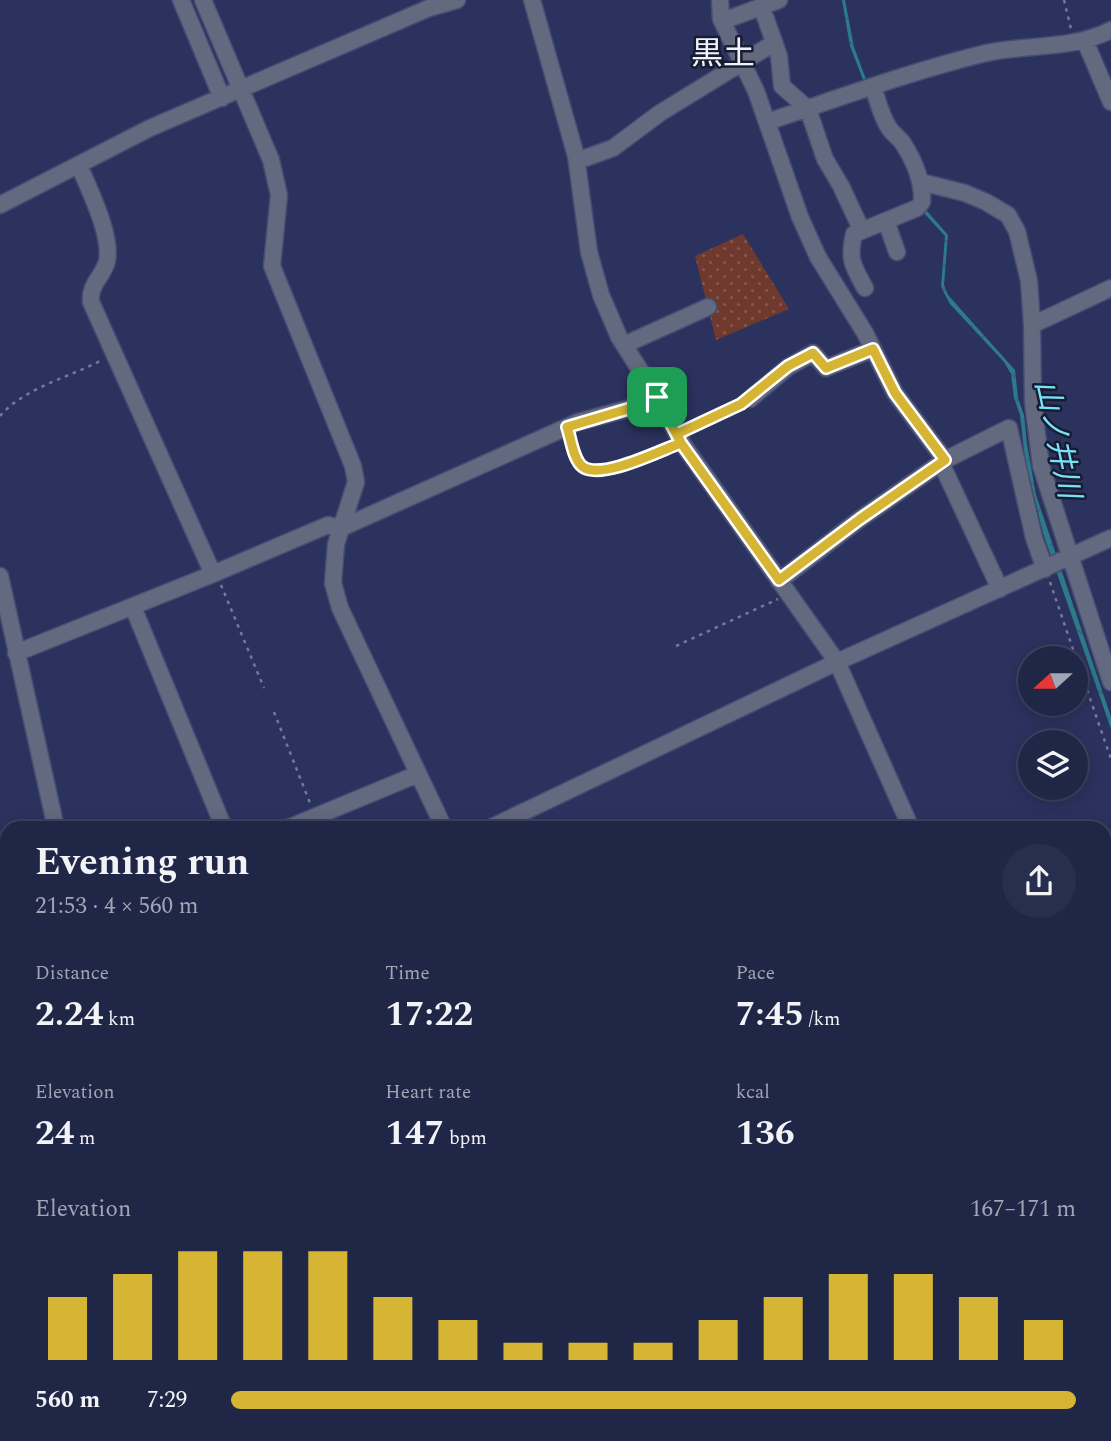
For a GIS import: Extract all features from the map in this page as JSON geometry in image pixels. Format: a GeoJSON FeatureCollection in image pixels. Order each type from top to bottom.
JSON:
{"type":"FeatureCollection","features":[{"type":"Feature","properties":{"kind":"street"},"geometry":{"type":"LineString","coordinates":[[181,0],[222,97]]}},
{"type":"Feature","properties":{"kind":"street"},"geometry":{"type":"LineString","coordinates":[[203,0],[271,160],[279,195],[272,266],[353,466],[356,482],[336,544],[333,583],[340,608],[440,821]]}},
{"type":"Feature","properties":{"kind":"street"},"geometry":{"type":"LineString","coordinates":[[0,205],[150,128],[429,8],[457,0]]}},
{"type":"Feature","properties":{"kind":"street"},"geometry":{"type":"LineString","coordinates":[[532,0],[577,160],[589,252],[601,295],[624,345],[679,438],[838,662],[908,821]]}},
{"type":"Feature","properties":{"kind":"street"},"geometry":{"type":"LineString","coordinates":[[720,0],[723,21],[767,122],[800,218],[817,257],[873,349],[895,393],[943,463],[1000,589]]}},
{"type":"Feature","properties":{"kind":"street"},"geometry":{"type":"LineString","coordinates":[[723,21],[779,0]]}},
{"type":"Feature","properties":{"kind":"street"},"geometry":{"type":"LineString","coordinates":[[762,8],[779,56],[782,86],[808,109],[825,159],[862,231]]}},
{"type":"Feature","properties":{"kind":"street"},"geometry":{"type":"LineString","coordinates":[[767,122],[963,59],[1007,48],[1080,42],[1111,30]]}},
{"type":"Feature","properties":{"kind":"street"},"geometry":{"type":"LineString","coordinates":[[1080,42],[1111,102]]}},
{"type":"Feature","properties":{"kind":"street"},"geometry":{"type":"LineString","coordinates":[[577,160],[613,148],[660,113],[774,43]]}},
{"type":"Feature","properties":{"kind":"street"},"geometry":{"type":"LineString","coordinates":[[865,288],[851,262],[850,251],[854,234],[917,208],[922,202],[920,181],[902,142],[890,130],[881,114],[873,88]]}},
{"type":"Feature","properties":{"kind":"street"},"geometry":{"type":"LineString","coordinates":[[79,164],[105,237],[108,256],[90,293],[91,302],[214,574]]}},
{"type":"Feature","properties":{"kind":"street"},"geometry":{"type":"LineString","coordinates":[[920,181],[965,193],[986,202],[1008,215],[1017,231],[1029,282],[1033,402],[1041,467],[1111,682]]}},
{"type":"Feature","properties":{"kind":"street"},"geometry":{"type":"LineString","coordinates":[[886,221],[897,252]]}},
{"type":"Feature","properties":{"kind":"street"},"geometry":{"type":"LineString","coordinates":[[1032,325],[1111,288]]}},
{"type":"Feature","properties":{"kind":"street"},"geometry":{"type":"LineString","coordinates":[[624,345],[708,307]]}},
{"type":"Feature","properties":{"kind":"street"},"geometry":{"type":"LineString","coordinates":[[750,399],[788,366],[813,353],[826,368],[873,349]]}},
{"type":"Feature","properties":{"kind":"street"},"geometry":{"type":"LineString","coordinates":[[10,644],[132,607],[328,525],[341,528],[567,427],[638,406],[657,397]]}},
{"type":"Feature","properties":{"kind":"street"},"geometry":{"type":"LineString","coordinates":[[784,587],[860,519],[943,463],[1009,428],[1034,538],[1045,569]]}},
{"type":"Feature","properties":{"kind":"street"},"geometry":{"type":"LineString","coordinates":[[505,821],[838,662],[1111,538]]}},
{"type":"Feature","properties":{"kind":"street"},"geometry":{"type":"LineString","coordinates":[[0,576],[10,644],[54,821]]}},
{"type":"Feature","properties":{"kind":"street"},"geometry":{"type":"LineString","coordinates":[[132,607],[221,821]]}},
{"type":"Feature","properties":{"kind":"street"},"geometry":{"type":"LineString","coordinates":[[305,821],[418,774]]}},
{"type":"Feature","properties":{"kind":"path"},"geometry":{"type":"LineString","coordinates":[[1063,0],[1080,42]]}},
{"type":"Feature","properties":{"kind":"path"},"geometry":{"type":"LineString","coordinates":[[0,416],[7,408],[57,379],[83,370],[114,354]]}},
{"type":"Feature","properties":{"kind":"path"},"geometry":{"type":"LineString","coordinates":[[567,427],[577,459],[583,467],[596,471],[611,469],[679,438],[750,399]]}},
{"type":"Feature","properties":{"kind":"path"},"geometry":{"type":"LineString","coordinates":[[1045,569],[1072,646]]}},
{"type":"Feature","properties":{"kind":"path"},"geometry":{"type":"LineString","coordinates":[[214,574],[264,688]]}},
{"type":"Feature","properties":{"kind":"path"},"geometry":{"type":"LineString","coordinates":[[676,646],[784,587]]}},
{"type":"Feature","properties":{"kind":"path"},"geometry":{"type":"LineString","coordinates":[[1088,693],[1111,759]]}},
{"type":"Feature","properties":{"kind":"path"},"geometry":{"type":"LineString","coordinates":[[274,712],[315,817]]}},
{"type":"Feature","properties":{"kind":"shaded area"},"geometry":{"type":"Polygon","coordinates":[[[743,234],[789,309],[716,340],[695,256],[743,234]]]}},
{"type":"Feature","properties":{"kind":"water"},"geometry":{"type":"Polygon","coordinates":[[[842,0],[845,0],[854,47],[872,96],[901,148],[913,183],[897,149],[877,124],[850,46],[842,0]]]}},
{"type":"Feature","properties":{"kind":"water"},"geometry":{"type":"Polygon","coordinates":[[[920,203],[948,235],[944,285],[948,295],[1015,370],[1036,495],[1087,646],[1082,646],[1043,533],[1025,459],[1020,415],[1014,398],[1011,374],[1004,362],[950,304],[941,287],[945,236],[922,211],[920,203]]]}},
{"type":"Feature","properties":{"kind":"water"},"geometry":{"type":"Polygon","coordinates":[[[1088,649],[1111,717],[1111,729],[1088,663],[1088,649]]]}},
{"type":"Feature","properties":{"kind":"district","name":"黒土"},"geometry":{"type":"Point","coordinates":[723,53]}},
{"type":"Feature","properties":{"kind":"route"},"geometry":{"type":"LineString","coordinates":[[657,397],[638,406],[567,427],[577,459],[583,467],[596,471],[611,469],[681,443],[677,434],[750,399],[788,366],[813,353],[826,368],[873,349],[895,393],[945,460],[942,465],[860,519],[779,580],[681,443],[657,397]]}},
{"type":"Feature","properties":{"kind":"water label","name":"山ノ井川"},"geometry":{"type":"Point","coordinates":[1058,439]}}]}
